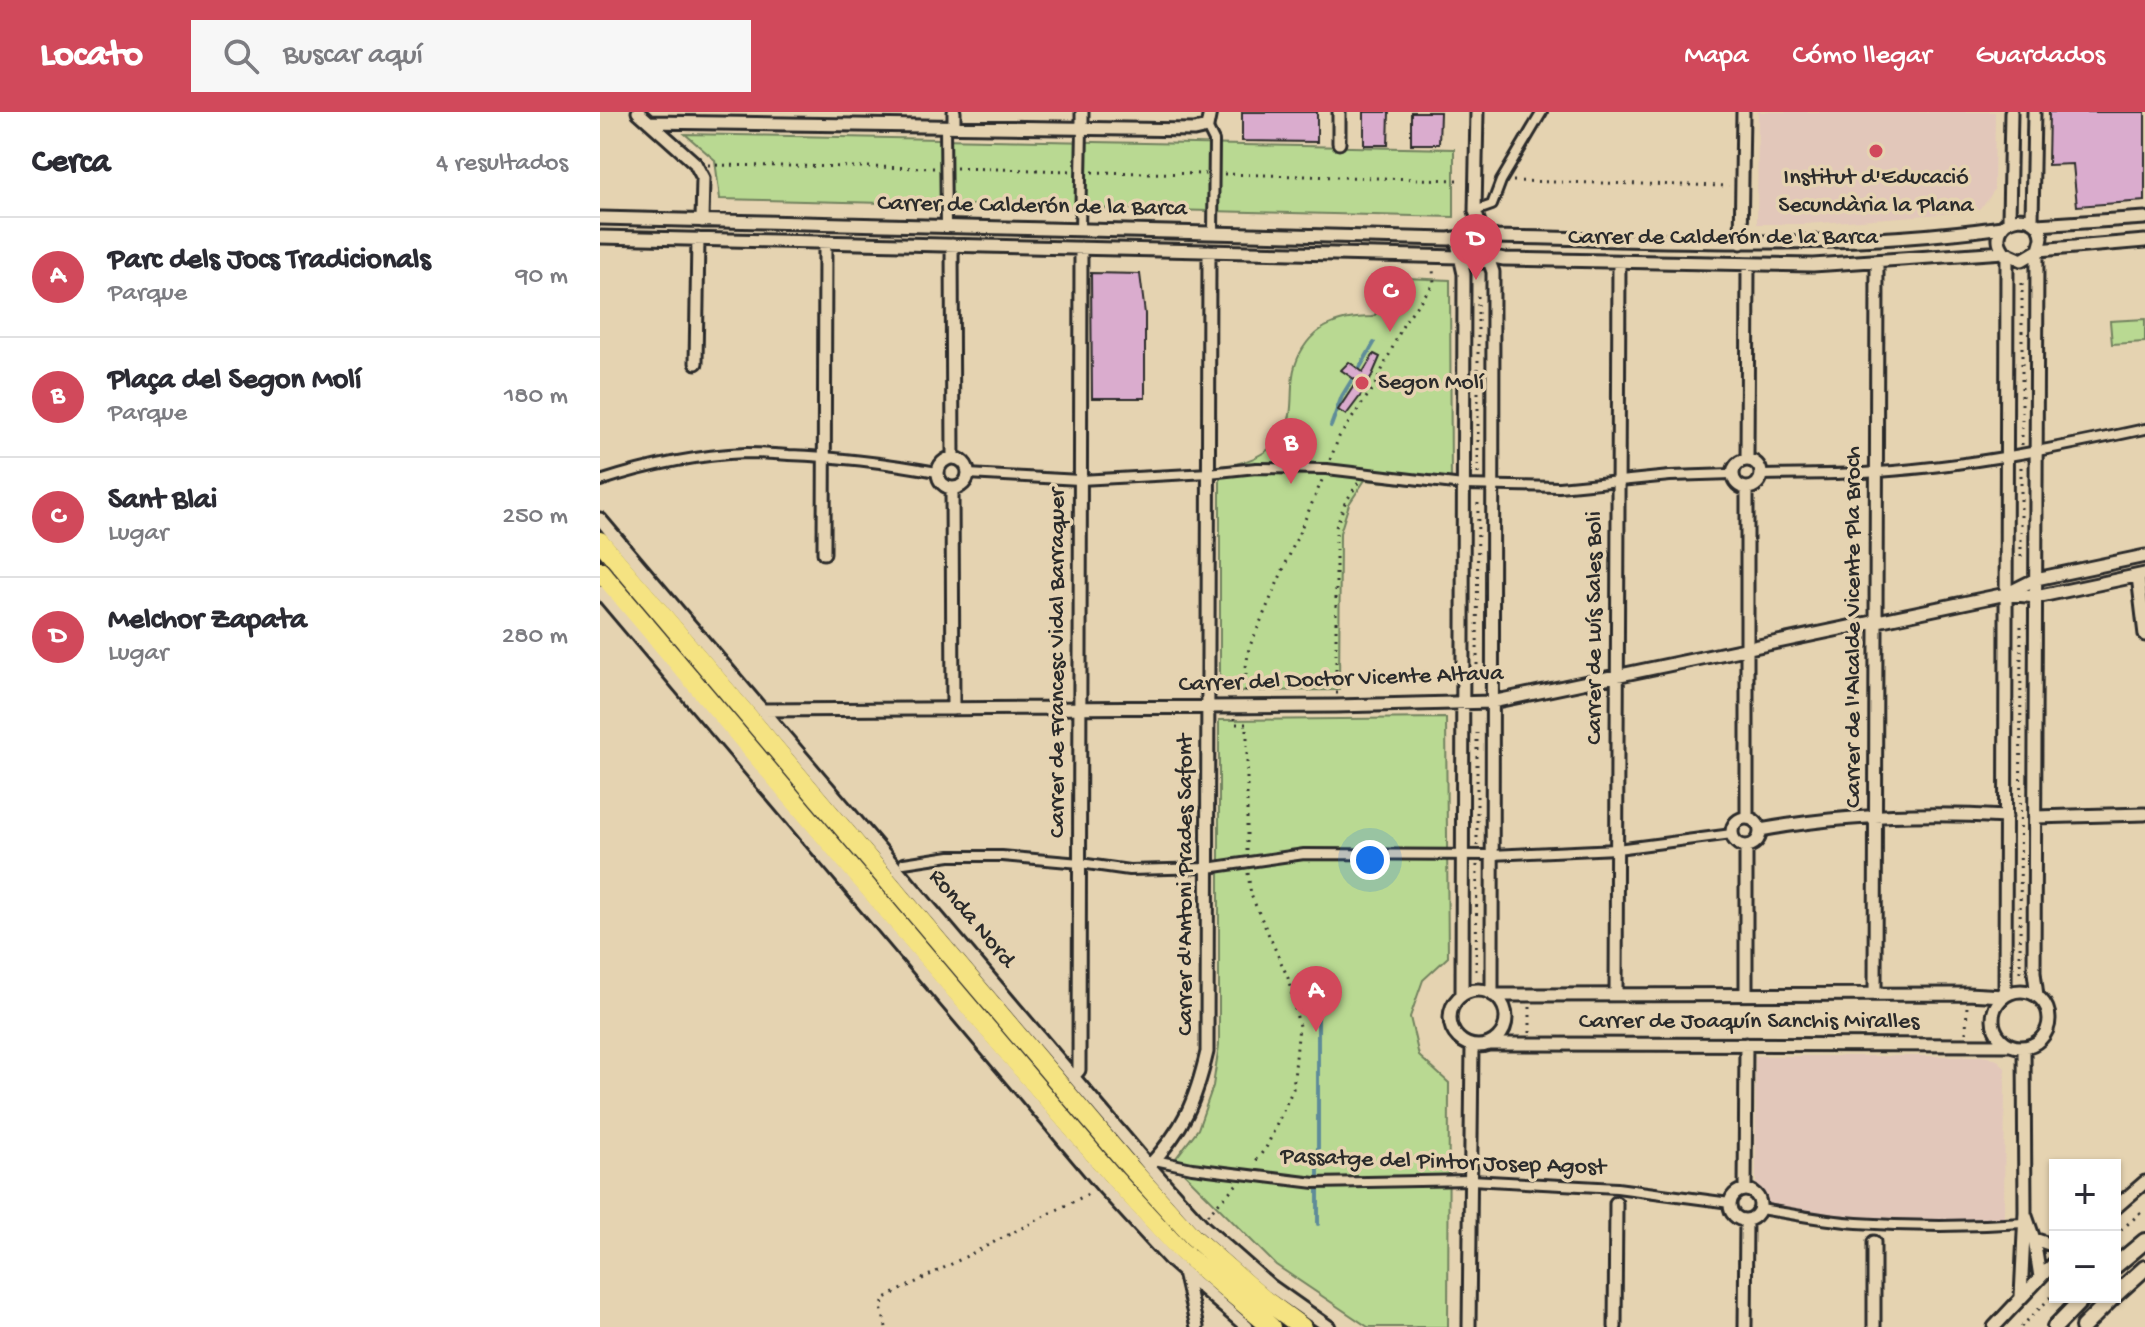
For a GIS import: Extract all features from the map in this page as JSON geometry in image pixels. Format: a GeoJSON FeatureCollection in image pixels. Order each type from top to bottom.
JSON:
{"type":"FeatureCollection","features":[{"type":"Feature","properties":{"kind":"main road","name":"Ronda Nord"},"geometry":{"type":"LineString","coordinates":[[600,541],[1129,1166],[1193,1237],[1264,1299],[1302,1327]]}},
{"type":"Feature","properties":{"kind":"main road"},"geometry":{"type":"LineString","coordinates":[[600,571],[1114,1178],[1180,1250],[1271,1327]]}},
{"type":"Feature","properties":{"kind":"street"},"geometry":{"type":"LineString","coordinates":[[638,112],[695,163],[703,178],[702,221]]}},
{"type":"Feature","properties":{"kind":"street"},"geometry":{"type":"LineString","coordinates":[[946,227],[950,126],[954,112]]}},
{"type":"Feature","properties":{"kind":"street"},"geometry":{"type":"LineString","coordinates":[[1080,230],[1082,112]]}},
{"type":"Feature","properties":{"kind":"street"},"geometry":{"type":"LineString","coordinates":[[1210,112],[1207,127],[1214,141],[1213,233]]}},
{"type":"Feature","properties":{"kind":"street"},"geometry":{"type":"LineString","coordinates":[[1339,112],[1339,143]]}},
{"type":"Feature","properties":{"kind":"street"},"geometry":{"type":"LineString","coordinates":[[1477,112],[1475,211],[1491,245],[1488,257],[1493,272],[1493,994],[1505,1010],[1505,1020],[1504,1030],[1490,1044],[1472,1046],[1458,1038],[1450,1024],[1452,1008],[1462,995],[1477,990],[1493,994]]}},
{"type":"Feature","properties":{"kind":"street"},"geometry":{"type":"LineString","coordinates":[[1462,995],[1464,274],[1458,247],[1475,211],[1492,205],[1501,181],[1542,112]]}},
{"type":"Feature","properties":{"kind":"street"},"geometry":{"type":"LineString","coordinates":[[1741,243],[1743,112]]}},
{"type":"Feature","properties":{"kind":"street"},"geometry":{"type":"LineString","coordinates":[[2004,996],[2021,991],[2037,996],[2048,1009],[2049,1026],[2040,1041],[2024,1048],[2008,1045],[1995,1031],[1993,1012],[2004,996],[2007,282],[2005,254],[1999,240],[2005,224],[2011,112]]}},
{"type":"Feature","properties":{"kind":"street"},"geometry":{"type":"LineString","coordinates":[[2034,112],[2034,222],[2042,237],[2038,251],[2036,453],[2034,972],[2037,996]]}},
{"type":"Feature","properties":{"kind":"street"},"geometry":{"type":"LineString","coordinates":[[649,122],[1194,130],[1207,127]]}},
{"type":"Feature","properties":{"kind":"street"},"geometry":{"type":"LineString","coordinates":[[2005,224],[2020,217],[2034,222],[2145,218]]}},
{"type":"Feature","properties":{"kind":"street","name":"Carrer de Calderón de la Barca"},"geometry":{"type":"LineString","coordinates":[[600,218],[1449,239],[1464,236]]}},
{"type":"Feature","properties":{"kind":"street","name":"Carrer de Calderón de la Barca"},"geometry":{"type":"LineString","coordinates":[[1484,234],[1497,237],[1811,243],[1971,232],[2005,224]]}},
{"type":"Feature","properties":{"kind":"street"},"geometry":{"type":"LineString","coordinates":[[1464,236],[1474,231],[1484,234]]}},
{"type":"Feature","properties":{"kind":"street","name":"Carrer de Calderón de la Barca"},"geometry":{"type":"LineString","coordinates":[[600,237],[1461,258]]}},
{"type":"Feature","properties":{"kind":"street"},"geometry":{"type":"LineString","coordinates":[[696,363],[698,239]]}},
{"type":"Feature","properties":{"kind":"street"},"geometry":{"type":"LineString","coordinates":[[2005,254],[2022,260],[2038,251],[2145,241]]}},
{"type":"Feature","properties":{"kind":"street"},"geometry":{"type":"LineString","coordinates":[[824,553],[825,242]]}},
{"type":"Feature","properties":{"kind":"street"},"geometry":{"type":"LineString","coordinates":[[952,245],[953,457]]}},
{"type":"Feature","properties":{"kind":"street","name":"Carrer de Francesc Vidal Barraquer"},"geometry":{"type":"LineString","coordinates":[[1074,1076],[1079,1070],[1081,248]]}},
{"type":"Feature","properties":{"kind":"street","name":"Carrer d'Antoni Prades Safont"},"geometry":{"type":"LineString","coordinates":[[1152,1163],[1180,1128],[1198,1090],[1207,1052],[1209,251]]}},
{"type":"Feature","properties":{"kind":"street","name":"Carrer de Calderón de la Barca"},"geometry":{"type":"LineString","coordinates":[[1488,257],[1813,265],[2005,254]]}},
{"type":"Feature","properties":{"kind":"street"},"geometry":{"type":"LineString","coordinates":[[1461,258],[1470,264],[1480,264],[1488,257]]}},
{"type":"Feature","properties":{"kind":"street","name":"Carrer de l'Alcalde Vicente Pla Broch"},"geometry":{"type":"LineString","coordinates":[[1875,994],[1877,261]]}},
{"type":"Feature","properties":{"kind":"street","name":"Carrer de Luís Sales Boli"},"geometry":{"type":"LineString","coordinates":[[1616,993],[1619,262]]}},
{"type":"Feature","properties":{"kind":"street"},"geometry":{"type":"LineString","coordinates":[[1747,459],[1748,265]]}},
{"type":"Feature","properties":{"kind":"street"},"geometry":{"type":"LineString","coordinates":[[1762,475],[1876,472],[2007,457],[2145,429]]}},
{"type":"Feature","properties":{"kind":"street"},"geometry":{"type":"LineString","coordinates":[[600,481],[678,461],[745,453],[879,462],[937,472]]}},
{"type":"Feature","properties":{"kind":"street"},"geometry":{"type":"LineString","coordinates":[[953,457],[965,463],[968,474],[963,484],[952,489],[940,483],[937,472],[941,462],[953,457]]}},
{"type":"Feature","properties":{"kind":"street"},"geometry":{"type":"LineString","coordinates":[[1747,459],[1759,465],[1762,475],[1756,485],[1747,489],[1737,485],[1732,474],[1736,464],[1747,459]]}},
{"type":"Feature","properties":{"kind":"street"},"geometry":{"type":"LineString","coordinates":[[968,474],[1080,480],[1256,468],[1327,469],[1463,485],[1559,487],[1670,476],[1732,474]]}},
{"type":"Feature","properties":{"kind":"street"},"geometry":{"type":"LineString","coordinates":[[952,489],[953,709]]}},
{"type":"Feature","properties":{"kind":"street"},"geometry":{"type":"LineString","coordinates":[[1747,489],[1747,818]]}},
{"type":"Feature","properties":{"kind":"street","name":"Ronda Nord"},"geometry":{"type":"LineString","coordinates":[[600,519],[1074,1076],[1215,1236],[1271,1286],[1329,1327]]}},
{"type":"Feature","properties":{"kind":"street","name":"Carrer del Doctor Vicente Altava"},"geometry":{"type":"LineString","coordinates":[[762,710],[1492,702],[2006,594],[2036,579],[2145,556]]}},
{"type":"Feature","properties":{"kind":"street"},"geometry":{"type":"LineString","coordinates":[[2142,575],[2145,635]]}},
{"type":"Feature","properties":{"kind":"street","name":"Carrer del Doctor Vicente Altava"},"geometry":{"type":"LineString","coordinates":[[2006,594],[2036,597],[2142,575]]}},
{"type":"Feature","properties":{"kind":"street"},"geometry":{"type":"LineString","coordinates":[[600,592],[1102,1186],[1171,1261],[1247,1327]]}},
{"type":"Feature","properties":{"kind":"street"},"geometry":{"type":"LineString","coordinates":[[2035,817],[2145,814]]}},
{"type":"Feature","properties":{"kind":"street"},"geometry":{"type":"LineString","coordinates":[[1760,830],[1809,821],[1876,815],[2006,817]]}},
{"type":"Feature","properties":{"kind":"street"},"geometry":{"type":"LineString","coordinates":[[1747,818],[1756,821],[1760,830],[1757,842],[1746,847],[1737,843],[1732,834],[1736,822],[1747,818]]}},
{"type":"Feature","properties":{"kind":"street"},"geometry":{"type":"LineString","coordinates":[[904,863],[950,856],[1002,856],[1129,870],[1208,868],[1304,854],[1491,855],[1617,849],[1732,834]]}},
{"type":"Feature","properties":{"kind":"street"},"geometry":{"type":"LineString","coordinates":[[1746,847],[1746,994]]}},
{"type":"Feature","properties":{"kind":"street","name":"Carrer de Joaquín Sanchis Miralles"},"geometry":{"type":"LineString","coordinates":[[1493,994],[2004,996]]}},
{"type":"Feature","properties":{"kind":"street","name":"Carrer de Joaquín Sanchis Miralles"},"geometry":{"type":"LineString","coordinates":[[1490,1044],[2008,1045]]}},
{"type":"Feature","properties":{"kind":"street"},"geometry":{"type":"LineString","coordinates":[[1745,1190],[1746,1044]]}},
{"type":"Feature","properties":{"kind":"street"},"geometry":{"type":"LineString","coordinates":[[1469,1327],[1472,1046]]}},
{"type":"Feature","properties":{"kind":"street"},"geometry":{"type":"LineString","coordinates":[[2021,1297],[2024,1048]]}},
{"type":"Feature","properties":{"kind":"street","name":"Passatge del Pintor Josep Agost"},"geometry":{"type":"LineString","coordinates":[[1152,1163],[1318,1183],[1471,1180],[1617,1188],[1730,1203]]}},
{"type":"Feature","properties":{"kind":"street"},"geometry":{"type":"LineString","coordinates":[[2121,1203],[2145,1182]]}},
{"type":"Feature","properties":{"kind":"street"},"geometry":{"type":"LineString","coordinates":[[1615,1327],[1617,1188]]}},
{"type":"Feature","properties":{"kind":"street"},"geometry":{"type":"LineString","coordinates":[[1745,1190],[1757,1196],[1760,1209],[1746,1221],[1733,1216],[1730,1203],[1735,1193],[1745,1190]]}},
{"type":"Feature","properties":{"kind":"street"},"geometry":{"type":"LineString","coordinates":[[1760,1209],[1854,1223],[1956,1227],[2024,1218]]}},
{"type":"Feature","properties":{"kind":"street"},"geometry":{"type":"LineString","coordinates":[[2024,1218],[2034,1239],[2040,1277]]}},
{"type":"Feature","properties":{"kind":"street"},"geometry":{"type":"LineString","coordinates":[[1745,1327],[1746,1221]]}},
{"type":"Feature","properties":{"kind":"street"},"geometry":{"type":"LineString","coordinates":[[1874,1224],[1874,1327]]}},
{"type":"Feature","properties":{"kind":"street"},"geometry":{"type":"LineString","coordinates":[[2034,1239],[2049,1244]]}},
{"type":"Feature","properties":{"kind":"street"},"geometry":{"type":"LineString","coordinates":[[2121,1261],[2145,1241]]}},
{"type":"Feature","properties":{"kind":"street"},"geometry":{"type":"LineString","coordinates":[[2022,1258],[2040,1277]]}},
{"type":"Feature","properties":{"kind":"street"},"geometry":{"type":"LineString","coordinates":[[1994,1327],[2049,1268]]}},
{"type":"Feature","properties":{"kind":"street"},"geometry":{"type":"LineString","coordinates":[[2121,1290],[2145,1268]]}},
{"type":"Feature","properties":{"kind":"street"},"geometry":{"type":"LineString","coordinates":[[1184,1272],[1197,1327]]}},
{"type":"Feature","properties":{"kind":"street"},"geometry":{"type":"LineString","coordinates":[[2055,1327],[2078,1303]]}},
{"type":"Feature","properties":{"kind":"street"},"geometry":{"type":"LineString","coordinates":[[2083,1327],[2107,1303]]}},
{"type":"Feature","properties":{"kind":"path"},"geometry":{"type":"LineString","coordinates":[[1501,181],[1742,186]]}},
{"type":"Feature","properties":{"kind":"path"},"geometry":{"type":"LineString","coordinates":[[2007,282],[2022,282],[2021,557],[2036,556]]}},
{"type":"Feature","properties":{"kind":"path"},"geometry":{"type":"LineString","coordinates":[[1336,693],[1336,527],[1345,503],[1364,473]]}},
{"type":"Feature","properties":{"kind":"path"},"geometry":{"type":"LineString","coordinates":[[2034,972],[2020,972],[2021,625],[2036,625]]}},
{"type":"Feature","properties":{"kind":"path"},"geometry":{"type":"LineString","coordinates":[[1207,1216],[1267,1146],[1293,1089],[1299,1026],[1288,978],[1251,895],[1247,863],[1247,724],[1234,724],[1233,706]]}},
{"type":"Feature","properties":{"kind":"path"},"geometry":{"type":"LineString","coordinates":[[1530,993],[1530,1044]]}},
{"type":"Feature","properties":{"kind":"path"},"geometry":{"type":"LineString","coordinates":[[1728,1044],[1729,994]]}},
{"type":"Feature","properties":{"kind":"path"},"geometry":{"type":"LineString","coordinates":[[1966,1045],[1967,994]]}},
{"type":"Feature","properties":{"kind":"path"},"geometry":{"type":"LineString","coordinates":[[886,1327],[881,1307],[885,1298],[1102,1186]]}},
{"type":"Feature","properties":{"kind":"path"},"geometry":{"type":"LineString","coordinates":[[2120,1231],[2145,1209]]}},
{"type":"Feature","properties":{"kind":"path"},"geometry":{"type":"LineString","coordinates":[[2021,1327],[2049,1299]]}},
{"type":"Feature","properties":{"kind":"shaded area","name":"Institut d'Educació Secundària la Plana"},"geometry":{"type":"Polygon","coordinates":[[[1758,112],[1995,112],[1994,190],[1979,209],[1968,212],[1806,224],[1757,224],[1758,112]]]}},
{"type":"Feature","properties":{"kind":"shaded area"},"geometry":{"type":"Polygon","coordinates":[[[1755,1056],[1989,1056],[1999,1061],[2005,1068],[2004,1220],[1907,1222],[1765,1208],[1763,1195],[1756,1189],[1755,1056]]]}},
{"type":"Feature","properties":{"kind":"green space"},"geometry":{"type":"Polygon","coordinates":[[[685,134],[1454,149],[1454,217],[720,199],[715,160],[685,134]]]}},
{"type":"Feature","properties":{"kind":"green space"},"geometry":{"type":"Polygon","coordinates":[[[1383,277],[1450,280],[1451,489],[1365,480],[1349,504],[1340,533],[1339,690],[1220,691],[1220,466],[1254,458],[1273,446],[1290,415],[1295,366],[1307,342],[1335,322],[1373,317],[1381,308],[1383,277]]]}},
{"type":"Feature","properties":{"kind":"green space"},"geometry":{"type":"Polygon","coordinates":[[[2145,319],[2145,342],[2112,344],[2110,321],[2145,319]]]}},
{"type":"Feature","properties":{"kind":"green space"},"geometry":{"type":"Polygon","coordinates":[[[1446,718],[1448,957],[1423,980],[1410,1017],[1419,1056],[1449,1083],[1448,1327],[1368,1327],[1276,1265],[1173,1162],[1198,1129],[1213,1086],[1219,1046],[1219,720],[1446,718]]]}},
{"type":"Feature","properties":{"kind":"building"},"geometry":{"type":"Polygon","coordinates":[[[1242,112],[1317,112],[1317,142],[1242,141],[1242,112]]]}},
{"type":"Feature","properties":{"kind":"building"},"geometry":{"type":"Polygon","coordinates":[[[1364,112],[1389,112],[1388,145],[1364,145],[1364,112]]]}},
{"type":"Feature","properties":{"kind":"building"},"geometry":{"type":"Polygon","coordinates":[[[1411,112],[1440,112],[1439,144],[1411,144],[1411,112]]]}},
{"type":"Feature","properties":{"kind":"building"},"geometry":{"type":"Polygon","coordinates":[[[2049,112],[2145,112],[2145,201],[2077,206],[2073,164],[2048,165],[2049,112]]]}},
{"type":"Feature","properties":{"kind":"building"},"geometry":{"type":"Polygon","coordinates":[[[1091,273],[1140,274],[1145,314],[1145,398],[1092,398],[1091,273]]]}},
{"type":"Feature","properties":{"kind":"building","name":"Segon Molí"},"geometry":{"type":"Polygon","coordinates":[[[1374,354],[1380,357],[1367,387],[1346,415],[1338,410],[1357,381],[1341,370],[1349,362],[1363,372],[1374,354]]]}},
{"type":"Feature","properties":{"kind":"waterway"},"geometry":{"type":"LineString","coordinates":[[1359,369],[1374,343]]}},
{"type":"Feature","properties":{"kind":"waterway"},"geometry":{"type":"LineString","coordinates":[[1331,426],[1342,396],[1353,378]]}},
{"type":"Feature","properties":{"kind":"waterway"},"geometry":{"type":"LineString","coordinates":[[1318,1002],[1318,1224]]}},
{"type":"Feature","properties":{"kind":"place","name":"Institut d'Educació Secundària la Plana"},"geometry":{"type":"Point","coordinates":[1876,151]}},
{"type":"Feature","properties":{"kind":"place","name":"Melchor Zapata"},"geometry":{"type":"Point","coordinates":[1476,280]}},
{"type":"Feature","properties":{"kind":"place","name":"Sant Blai"},"geometry":{"type":"Point","coordinates":[1390,332]}},
{"type":"Feature","properties":{"kind":"place","name":"Segon Molí"},"geometry":{"type":"Point","coordinates":[1362,383]}},
{"type":"Feature","properties":{"kind":"place","name":"Plaça del Segon Molí"},"geometry":{"type":"Point","coordinates":[1291,484]}},
{"type":"Feature","properties":{"kind":"place","name":"Parc dels Jocs Tradicionals"},"geometry":{"type":"Point","coordinates":[1316,1032]}}]}
